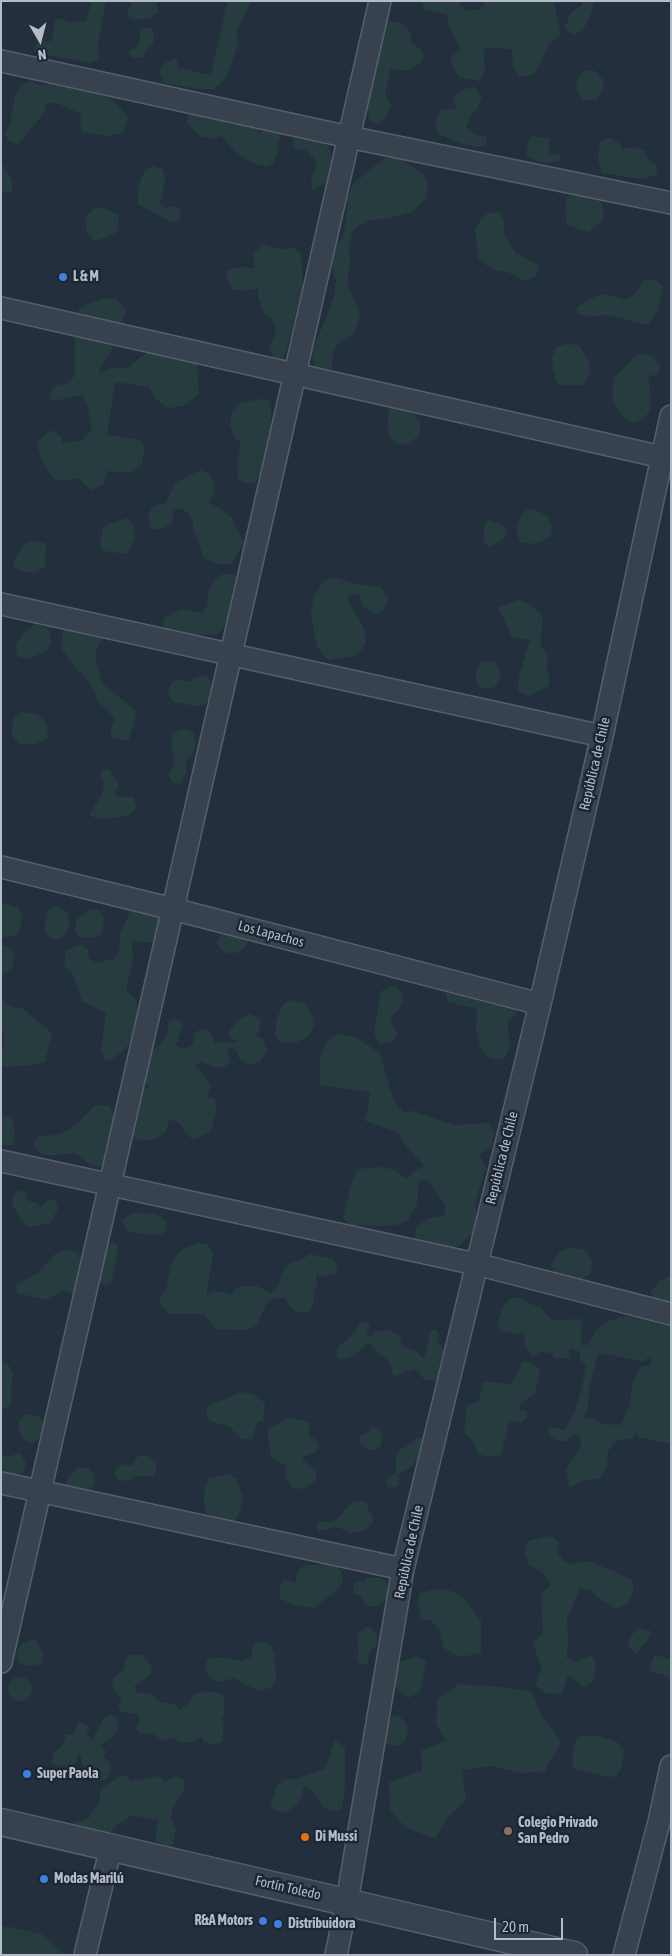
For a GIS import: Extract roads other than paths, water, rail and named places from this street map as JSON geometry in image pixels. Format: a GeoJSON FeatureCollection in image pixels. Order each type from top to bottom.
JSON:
{"type":"FeatureCollection","features":[{"type":"Feature","properties":{"kind":"street"},"geometry":{"type":"LineString","coordinates":[[1,1662],[380,1]]}},
{"type":"Feature","properties":{"kind":"street"},"geometry":{"type":"LineString","coordinates":[[1,60],[349,137],[671,203]]}},
{"type":"Feature","properties":{"kind":"street"},"geometry":{"type":"LineString","coordinates":[[1,308],[662,457]]}},
{"type":"Feature","properties":{"kind":"street","name":"República de Chile"},"geometry":{"type":"LineString","coordinates":[[336,1955],[347,1902],[403,1568],[540,1004],[602,736],[671,416]]}},
{"type":"Feature","properties":{"kind":"street"},"geometry":{"type":"LineString","coordinates":[[1,604],[602,736]]}},
{"type":"Feature","properties":{"kind":"street","name":"Los Lapachos"},"geometry":{"type":"LineString","coordinates":[[1,867],[174,909],[540,1004]]}},
{"type":"Feature","properties":{"kind":"street"},"geometry":{"type":"LineString","coordinates":[[1,1161],[476,1264],[671,1314]]}},
{"type":"Feature","properties":{"kind":"street"},"geometry":{"type":"LineString","coordinates":[[1,1483],[403,1568]]}},
{"type":"Feature","properties":{"kind":"street"},"geometry":{"type":"LineString","coordinates":[[624,1955],[665,1824],[671,1766]]}},
{"type":"Feature","properties":{"kind":"street","name":"Fortín Toledo"},"geometry":{"type":"LineString","coordinates":[[1,1822],[574,1955]]}},
{"type":"Feature","properties":{"kind":"street"},"geometry":{"type":"LineString","coordinates":[[85,1955],[111,1847]]}},
{"type":"Feature","properties":{"kind":"place","name":"L & M"},"geometry":{"type":"Point","coordinates":[63,277]}},
{"type":"Feature","properties":{"kind":"place","name":"Super Paola"},"geometry":{"type":"Point","coordinates":[27,1774]}},
{"type":"Feature","properties":{"kind":"place","name":"Colegio Privado San Pedro"},"geometry":{"type":"Point","coordinates":[508,1831]}},
{"type":"Feature","properties":{"kind":"place","name":"Di Mussi"},"geometry":{"type":"Point","coordinates":[305,1837]}},
{"type":"Feature","properties":{"kind":"place","name":"Modas Marilú"},"geometry":{"type":"Point","coordinates":[44,1879]}},
{"type":"Feature","properties":{"kind":"place","name":"R&A Motors"},"geometry":{"type":"Point","coordinates":[263,1921]}},
{"type":"Feature","properties":{"kind":"place","name":"Distribuidora"},"geometry":{"type":"Point","coordinates":[278,1924]}}]}
